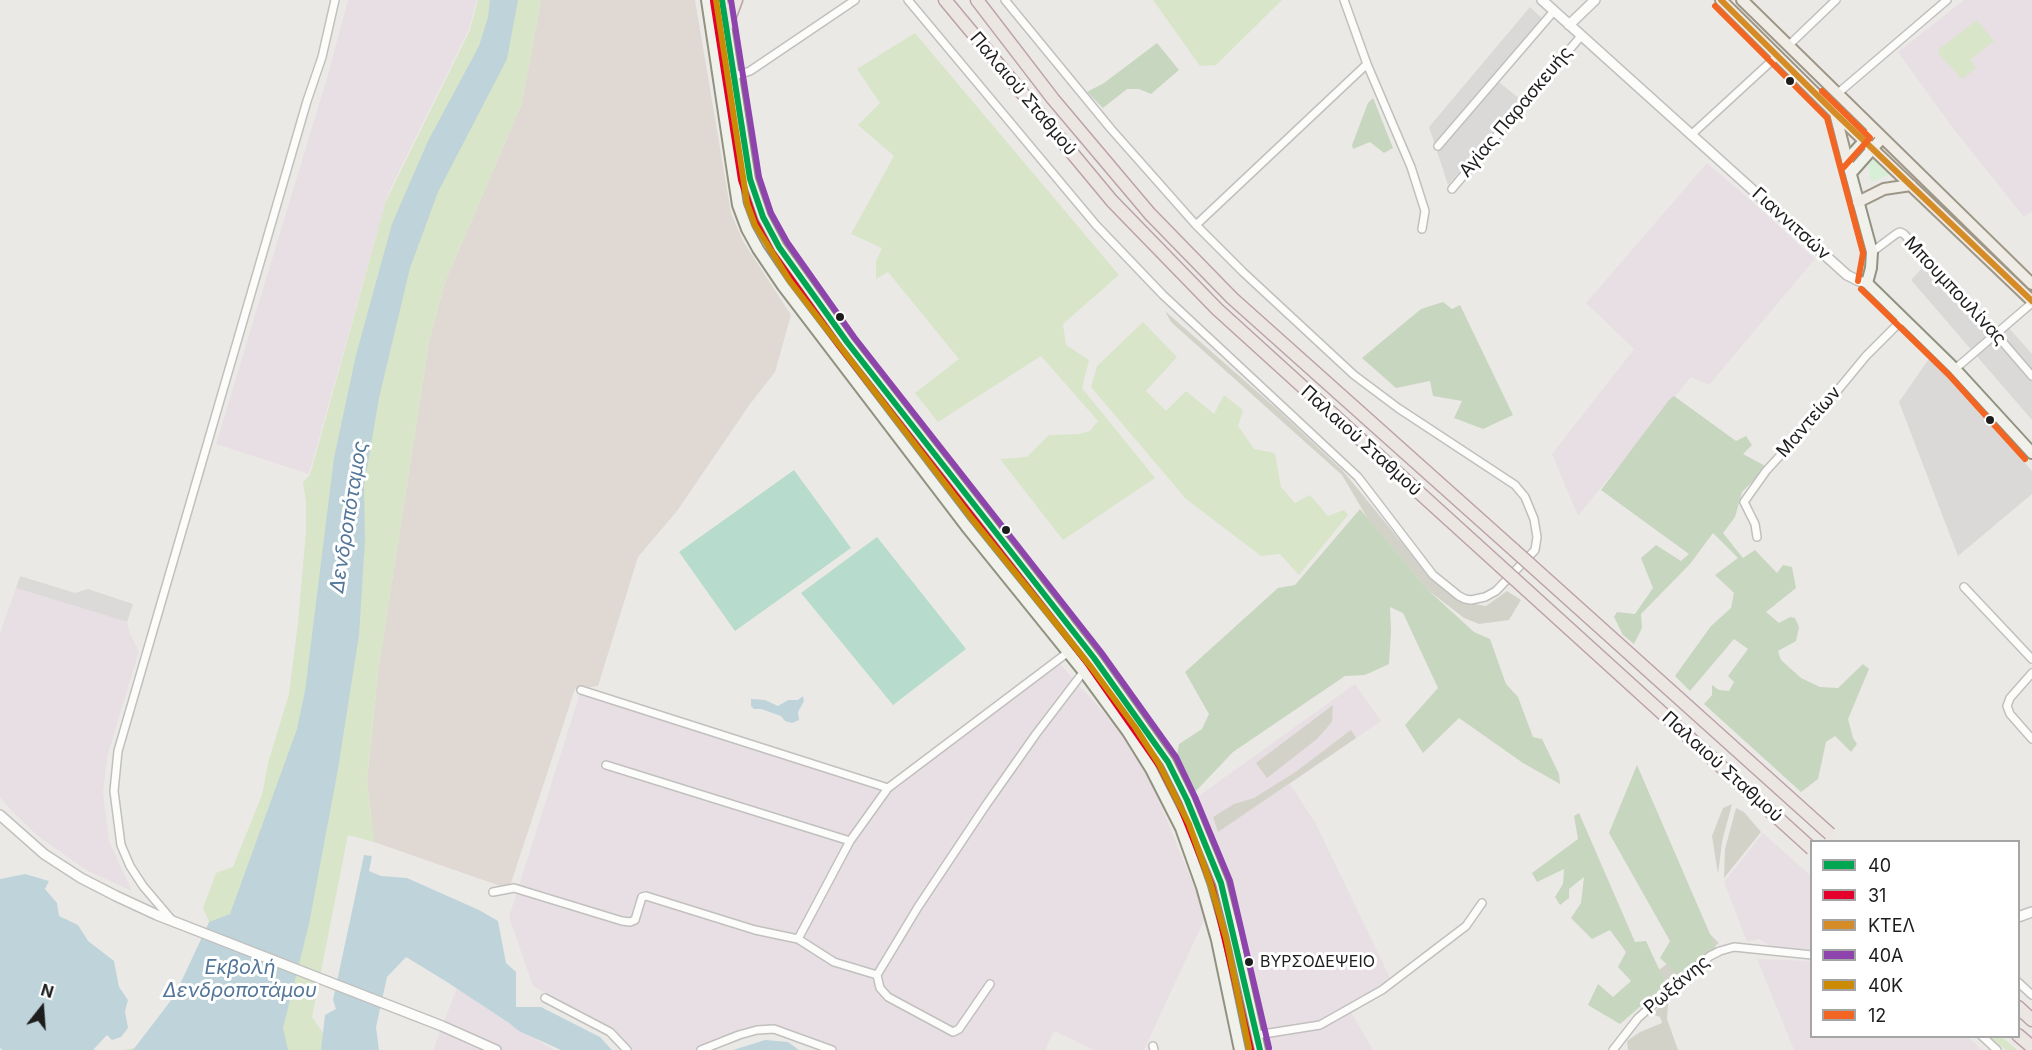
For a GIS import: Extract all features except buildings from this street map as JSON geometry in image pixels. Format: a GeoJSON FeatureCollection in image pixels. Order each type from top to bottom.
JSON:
{"type":"FeatureCollection","features":[{"type":"Feature","properties":{"kind":"highway"},"geometry":{"type":"LineString","coordinates":[[727,24],[736,0]]}},
{"type":"Feature","properties":{"kind":"highway","name":"Παλαιού Σταθμού"},"geometry":{"type":"LineString","coordinates":[[945,0],[1112,201],[1217,309],[1810,847]]}},
{"type":"Feature","properties":{"kind":"highway","name":"Παλαιού Σταθμού"},"geometry":{"type":"LineString","coordinates":[[977,0],[1053,99],[1150,214],[1232,298],[1835,838]]}},
{"type":"Feature","properties":{"kind":"highway"},"geometry":{"type":"LineString","coordinates":[[2020,1008],[2032,1020]]}},
{"type":"Feature","properties":{"kind":"highway"},"geometry":{"type":"LineString","coordinates":[[2020,1036],[2032,1047]]}},
{"type":"Feature","properties":{"kind":"main road"},"geometry":{"type":"LineString","coordinates":[[706,0],[738,205],[747,229],[783,286],[1084,672],[1140,752],[1180,828],[1202,887],[1217,940],[1240,1050]]}},
{"type":"Feature","properties":{"kind":"main road"},"geometry":{"type":"LineString","coordinates":[[722,0],[742,131],[753,189],[763,217],[779,248],[848,342],[1094,658],[1168,762],[1199,826],[1221,883],[1260,1050]]}},
{"type":"Feature","properties":{"kind":"main road"},"geometry":{"type":"LineString","coordinates":[[1721,0],[2032,302]]}},
{"type":"Feature","properties":{"kind":"main road"},"geometry":{"type":"LineString","coordinates":[[1742,0],[2032,284]]}},
{"type":"Feature","properties":{"kind":"main road"},"geometry":{"type":"LineString","coordinates":[[1835,113],[1872,252],[1867,283]]}},
{"type":"Feature","properties":{"kind":"main road"},"geometry":{"type":"LineString","coordinates":[[1851,173],[1878,134]]}},
{"type":"Feature","properties":{"kind":"main road"},"geometry":{"type":"LineString","coordinates":[[1847,160],[1869,144]]}},
{"type":"Feature","properties":{"kind":"main road"},"geometry":{"type":"LineString","coordinates":[[1858,202],[1884,189],[1911,184]]}},
{"type":"Feature","properties":{"kind":"main road","name":"Γιαννιτσών"},"geometry":{"type":"LineString","coordinates":[[1867,283],[1955,369],[2032,451]]}},
{"type":"Feature","properties":{"kind":"street"},"geometry":{"type":"LineString","coordinates":[[172,921],[143,886],[130,866],[121,845],[114,791],[118,751],[307,101],[322,57],[336,0]]}},
{"type":"Feature","properties":{"kind":"street"},"geometry":{"type":"LineString","coordinates":[[719,81],[750,71],[855,0]]}},
{"type":"Feature","properties":{"kind":"street"},"geometry":{"type":"LineString","coordinates":[[908,0],[1096,225],[1163,295],[1358,477],[1433,575],[1459,596],[1471,600],[1485,597],[1496,591],[1535,550],[1537,537],[1534,519],[1525,496],[1510,482],[1398,408],[1354,375],[1243,272],[1196,225],[1111,129],[1005,0]]}},
{"type":"Feature","properties":{"kind":"street"},"geometry":{"type":"LineString","coordinates":[[1344,0],[1367,64],[1411,167],[1425,211],[1422,229]]}},
{"type":"Feature","properties":{"kind":"street","name":"Γιαννιτσών"},"geometry":{"type":"LineString","coordinates":[[1542,0],[1847,275],[1867,283]]}},
{"type":"Feature","properties":{"kind":"street","name":"Αγίας Παρασκευής"},"geometry":{"type":"LineString","coordinates":[[1569,26],[1596,0]]}},
{"type":"Feature","properties":{"kind":"street"},"geometry":{"type":"LineString","coordinates":[[1788,46],[1836,0]]}},
{"type":"Feature","properties":{"kind":"street"},"geometry":{"type":"LineString","coordinates":[[1837,94],[1946,0]]}},
{"type":"Feature","properties":{"kind":"street"},"geometry":{"type":"LineString","coordinates":[[1438,146],[1554,11]]}},
{"type":"Feature","properties":{"kind":"street","name":"Αγίας Παρασκευής"},"geometry":{"type":"LineString","coordinates":[[1452,189],[1581,36]]}},
{"type":"Feature","properties":{"kind":"street"},"geometry":{"type":"LineString","coordinates":[[1691,135],[1777,56]]}},
{"type":"Feature","properties":{"kind":"street"},"geometry":{"type":"LineString","coordinates":[[1196,225],[1367,64]]}},
{"type":"Feature","properties":{"kind":"street","name":"Μπουμπουλίνας"},"geometry":{"type":"LineString","coordinates":[[1872,252],[1896,234],[1902,233],[2032,376]]}},
{"type":"Feature","properties":{"kind":"street"},"geometry":{"type":"LineString","coordinates":[[1955,369],[2032,302]]}},
{"type":"Feature","properties":{"kind":"street","name":"Μαντείων"},"geometry":{"type":"LineString","coordinates":[[1757,537],[1755,524],[1744,502],[1766,471],[1866,356],[1904,318]]}},
{"type":"Feature","properties":{"kind":"street"},"geometry":{"type":"LineString","coordinates":[[1964,587],[2032,659]]}},
{"type":"Feature","properties":{"kind":"street"},"geometry":{"type":"LineString","coordinates":[[798,939],[850,841],[888,788],[1067,653]]}},
{"type":"Feature","properties":{"kind":"street"},"geometry":{"type":"LineString","coordinates":[[990,984],[959,1029],[952,1032],[888,997],[880,988],[877,975],[912,916],[986,805],[1094,658]]}},
{"type":"Feature","properties":{"kind":"street"},"geometry":{"type":"LineString","coordinates":[[2032,673],[2010,698],[2007,706],[2010,714],[2032,739]]}},
{"type":"Feature","properties":{"kind":"street"},"geometry":{"type":"LineString","coordinates":[[581,690],[888,788]]}},
{"type":"Feature","properties":{"kind":"street"},"geometry":{"type":"LineString","coordinates":[[606,765],[850,841]]}},
{"type":"Feature","properties":{"kind":"street"},"geometry":{"type":"LineString","coordinates":[[0,815],[44,854],[81,878],[172,921],[496,1050]]}},
{"type":"Feature","properties":{"kind":"street"},"geometry":{"type":"LineString","coordinates":[[493,892],[514,888],[630,922],[635,920],[642,897],[646,896],[755,930],[798,939],[834,962],[877,975]]}},
{"type":"Feature","properties":{"kind":"street"},"geometry":{"type":"LineString","coordinates":[[1257,1035],[1320,1025],[1382,990],[1466,926],[1482,903]]}},
{"type":"Feature","properties":{"kind":"street","name":"Ρωξάνης"},"geometry":{"type":"LineString","coordinates":[[1613,1050],[1638,1018],[1710,956],[1734,947],[1810,956]]}},
{"type":"Feature","properties":{"kind":"street"},"geometry":{"type":"LineString","coordinates":[[2020,983],[2032,994]]}},
{"type":"Feature","properties":{"kind":"street"},"geometry":{"type":"LineString","coordinates":[[545,998],[610,1032],[627,1050]]}},
{"type":"Feature","properties":{"kind":"street"},"geometry":{"type":"LineString","coordinates":[[701,1050],[739,1035],[774,1029],[832,1050]]}},
{"type":"Feature","properties":{"kind":"street"},"geometry":{"type":"LineString","coordinates":[[1984,1038],[1997,1050]]}},
{"type":"Feature","properties":{"kind":"shaded area"},"geometry":{"type":"Polygon","coordinates":[[[348,0],[477,0],[469,29],[388,194],[309,474],[216,444],[327,78],[348,0]]]}},
{"type":"Feature","properties":{"kind":"shaded area"},"geometry":{"type":"Polygon","coordinates":[[[541,0],[695,0],[731,213],[743,241],[791,315],[775,372],[750,404],[677,511],[638,557],[598,686],[575,689],[509,889],[374,842],[367,781],[378,672],[429,342],[445,282],[522,103],[541,0]]]}},
{"type":"Feature","properties":{"kind":"shaded area"},"geometry":{"type":"Polygon","coordinates":[[[1964,0],[2032,0],[2032,212],[2024,217],[1952,127],[1898,52],[1964,0]]]}},
{"type":"Feature","properties":{"kind":"shaded area"},"geometry":{"type":"Polygon","coordinates":[[[1530,7],[1545,21],[1494,78],[1521,100],[1448,185],[1429,127],[1530,7]]]}},
{"type":"Feature","properties":{"kind":"shaded area"},"geometry":{"type":"Polygon","coordinates":[[[1707,163],[1815,259],[1709,385],[1691,377],[1578,516],[1552,454],[1634,349],[1586,303],[1707,163]]]}},
{"type":"Feature","properties":{"kind":"shaded area"},"geometry":{"type":"Polygon","coordinates":[[[1926,264],[1991,340],[2008,327],[2032,354],[2032,420],[1911,280],[1926,264]]]}},
{"type":"Feature","properties":{"kind":"shaded area"},"geometry":{"type":"Polygon","coordinates":[[[1165,311],[1278,410],[1343,471],[1434,582],[1462,602],[1486,606],[1507,591],[1521,600],[1509,620],[1479,624],[1464,618],[1428,590],[1368,519],[1342,475],[1171,322],[1165,311]]]}},
{"type":"Feature","properties":{"kind":"shaded area"},"geometry":{"type":"Polygon","coordinates":[[[1931,356],[2032,471],[2032,494],[1958,556],[1899,402],[1931,356]]]}},
{"type":"Feature","properties":{"kind":"shaded area"},"geometry":{"type":"Polygon","coordinates":[[[20,576],[75,593],[88,589],[133,604],[127,622],[16,588],[20,576]]]}},
{"type":"Feature","properties":{"kind":"shaded area"},"geometry":{"type":"Polygon","coordinates":[[[16,588],[127,622],[130,634],[139,651],[108,754],[103,791],[109,841],[132,891],[86,870],[38,836],[0,797],[0,633],[16,588]]]}},
{"type":"Feature","properties":{"kind":"shaded area"},"geometry":{"type":"Polygon","coordinates":[[[1060,664],[1123,734],[1155,791],[1206,916],[1144,1050],[1094,1050],[1054,1031],[1045,1050],[835,1050],[784,1032],[749,1031],[703,1050],[628,1050],[582,1015],[533,986],[509,917],[581,690],[888,788],[1060,664]]]}},
{"type":"Feature","properties":{"kind":"shaded area"},"geometry":{"type":"Polygon","coordinates":[[[1355,684],[1381,721],[1290,784],[1316,824],[1392,982],[1348,1007],[1373,1050],[1266,1050],[1241,929],[1227,881],[1193,800],[1355,684]]]}},
{"type":"Feature","properties":{"kind":"shaded area"},"geometry":{"type":"Polygon","coordinates":[[[1333,705],[1332,722],[1317,739],[1267,778],[1256,763],[1333,705]]]}},
{"type":"Feature","properties":{"kind":"shaded area"},"geometry":{"type":"Polygon","coordinates":[[[1351,730],[1356,738],[1218,832],[1213,817],[1234,804],[1254,798],[1294,773],[1351,730]]]}},
{"type":"Feature","properties":{"kind":"shaded area"},"geometry":{"type":"Polygon","coordinates":[[[1732,804],[1722,842],[1718,874],[1712,836],[1723,808],[1732,804]]]}},
{"type":"Feature","properties":{"kind":"shaded area"},"geometry":{"type":"Polygon","coordinates":[[[1736,808],[1744,812],[1761,832],[1724,878],[1725,849],[1736,808]]]}},
{"type":"Feature","properties":{"kind":"shaded area"},"geometry":{"type":"Polygon","coordinates":[[[1763,833],[1810,875],[1810,950],[1772,947],[1759,939],[1747,942],[1724,882],[1763,833]]]}},
{"type":"Feature","properties":{"kind":"shaded area"},"geometry":{"type":"Polygon","coordinates":[[[1708,932],[1719,943],[1680,973],[1644,1006],[1655,973],[1708,932]]]}},
{"type":"Feature","properties":{"kind":"shaded area"},"geometry":{"type":"Polygon","coordinates":[[[1757,959],[1810,961],[1810,1038],[1969,1038],[1982,1050],[1794,1050],[1757,959]]]}},
{"type":"Feature","properties":{"kind":"shaded area"},"geometry":{"type":"Polygon","coordinates":[[[1700,973],[1674,995],[1668,1004],[1667,1019],[1678,1050],[1628,1050],[1627,1041],[1640,1032],[1662,1023],[1660,1017],[1652,1014],[1679,986],[1700,973]]]}},
{"type":"Feature","properties":{"kind":"shaded area"},"geometry":{"type":"Polygon","coordinates":[[[457,988],[509,1023],[554,1050],[433,1050],[457,988]]]}},
{"type":"Feature","properties":{"kind":"green space"},"geometry":{"type":"Polygon","coordinates":[[[478,0],[541,0],[522,103],[445,282],[429,342],[378,672],[367,781],[374,842],[348,835],[312,1017],[329,1041],[329,1050],[123,1050],[148,1045],[190,978],[210,924],[203,908],[216,873],[233,867],[262,795],[268,763],[289,694],[306,531],[303,482],[310,475],[386,201],[470,30],[478,0]]]}},
{"type":"Feature","properties":{"kind":"green space"},"geometry":{"type":"Polygon","coordinates":[[[1153,0],[1282,0],[1216,65],[1200,66],[1153,0]]]}},
{"type":"Feature","properties":{"kind":"green space"},"geometry":{"type":"Polygon","coordinates":[[[1977,20],[1994,41],[1970,60],[1976,68],[1962,79],[1939,54],[1939,49],[1977,20]]]}},
{"type":"Feature","properties":{"kind":"green space"},"geometry":{"type":"Polygon","coordinates":[[[915,33],[1119,275],[1063,324],[1066,345],[1089,360],[1082,388],[1155,478],[1063,540],[1000,459],[1027,457],[1049,435],[1079,434],[1090,431],[1098,421],[1041,356],[938,422],[915,393],[959,359],[888,272],[876,279],[876,261],[882,248],[851,234],[894,156],[858,125],[880,103],[857,69],[915,33]]]}},
{"type":"Feature","properties":{"kind":"green space"},"geometry":{"type":"Polygon","coordinates":[[[1157,43],[1179,70],[1151,94],[1139,89],[1127,89],[1103,108],[1087,92],[1104,83],[1157,43]]]}},
{"type":"Feature","properties":{"kind":"green space"},"geometry":{"type":"Polygon","coordinates":[[[1373,98],[1393,148],[1384,153],[1370,142],[1353,149],[1352,145],[1368,103],[1373,98]]]}},
{"type":"Feature","properties":{"kind":"green space"},"geometry":{"type":"Polygon","coordinates":[[[1874,159],[1891,174],[1871,182],[1868,163],[1874,159]]]}},
{"type":"Feature","properties":{"kind":"green space"},"geometry":{"type":"Polygon","coordinates":[[[1443,302],[1452,309],[1460,305],[1513,415],[1483,429],[1454,418],[1462,401],[1433,396],[1430,381],[1396,388],[1362,358],[1421,309],[1443,302]]]}},
{"type":"Feature","properties":{"kind":"green space"},"geometry":{"type":"Polygon","coordinates":[[[1143,322],[1177,357],[1146,391],[1166,411],[1186,391],[1214,414],[1224,395],[1243,410],[1238,426],[1254,449],[1275,453],[1281,487],[1295,503],[1310,495],[1328,516],[1344,510],[1348,515],[1299,575],[1280,554],[1261,556],[1186,499],[1091,387],[1097,366],[1143,322]]]}},
{"type":"Feature","properties":{"kind":"green space"},"geometry":{"type":"Polygon","coordinates":[[[1674,396],[1736,441],[1746,436],[1752,445],[1743,454],[1767,467],[1742,492],[1735,517],[1723,533],[1743,558],[1755,550],[1777,573],[1783,565],[1792,567],[1796,588],[1766,612],[1779,623],[1790,617],[1795,618],[1799,627],[1796,641],[1778,651],[1781,660],[1801,678],[1820,687],[1838,688],[1863,664],[1869,669],[1848,719],[1857,744],[1851,752],[1835,736],[1826,742],[1818,779],[1801,792],[1704,704],[1712,695],[1712,685],[1719,690],[1729,691],[1734,682],[1728,676],[1748,649],[1734,639],[1690,691],[1675,676],[1711,626],[1731,608],[1734,593],[1715,575],[1738,558],[1713,533],[1690,564],[1641,614],[1642,628],[1634,644],[1623,635],[1614,617],[1617,612],[1635,614],[1653,588],[1641,558],[1656,545],[1681,561],[1689,554],[1601,490],[1674,396]]]}},
{"type":"Feature","properties":{"kind":"green space"},"geometry":{"type":"Polygon","coordinates":[[[794,470],[851,548],[735,631],[679,552],[794,470]]]}},
{"type":"Feature","properties":{"kind":"green space"},"geometry":{"type":"Polygon","coordinates":[[[1360,509],[1428,590],[1474,632],[1490,639],[1506,684],[1518,697],[1533,737],[1542,739],[1559,774],[1560,784],[1523,763],[1459,718],[1423,753],[1405,725],[1438,688],[1403,613],[1390,607],[1389,664],[1365,675],[1345,676],[1233,752],[1195,792],[1176,759],[1179,744],[1202,729],[1209,714],[1185,672],[1278,588],[1295,585],[1360,509]]]}},
{"type":"Feature","properties":{"kind":"green space"},"geometry":{"type":"Polygon","coordinates":[[[877,537],[966,649],[893,705],[801,593],[877,537]]]}},
{"type":"Feature","properties":{"kind":"green space"},"geometry":{"type":"Polygon","coordinates":[[[1637,765],[1716,948],[1677,974],[1660,958],[1670,941],[1609,833],[1637,765]]]}},
{"type":"Feature","properties":{"kind":"green space"},"geometry":{"type":"Polygon","coordinates":[[[1579,813],[1635,942],[1646,941],[1666,984],[1620,1024],[1588,1005],[1598,984],[1613,997],[1631,981],[1618,967],[1626,952],[1610,930],[1592,939],[1571,918],[1581,903],[1584,877],[1569,889],[1569,898],[1560,905],[1555,897],[1563,884],[1564,869],[1537,882],[1532,873],[1578,839],[1574,816],[1579,813]]]}},
{"type":"Feature","properties":{"kind":"green space"},"geometry":{"type":"Polygon","coordinates":[[[1991,1038],[2003,1038],[2017,1050],[2006,1050],[1991,1038]]]}},
{"type":"Feature","properties":{"kind":"water","name":"Εκβολή Δενδροποτάμου"},"geometry":{"type":"Polygon","coordinates":[[[490,0],[518,0],[507,59],[438,192],[410,268],[379,398],[364,486],[365,540],[359,635],[338,769],[309,924],[283,1028],[288,1050],[133,1050],[175,995],[209,922],[230,914],[297,729],[305,691],[334,458],[356,355],[392,224],[428,141],[479,46],[488,17],[490,0]]]}},
{"type":"Feature","properties":{"kind":"water"},"geometry":{"type":"Polygon","coordinates":[[[803,696],[804,701],[798,712],[799,720],[792,723],[785,721],[781,716],[754,709],[751,706],[751,699],[765,700],[778,706],[788,700],[798,700],[803,696]]]}},
{"type":"Feature","properties":{"kind":"water"},"geometry":{"type":"Polygon","coordinates":[[[364,855],[372,856],[369,871],[381,876],[407,878],[479,910],[498,921],[506,963],[516,972],[516,1007],[541,1007],[600,1037],[612,1050],[561,1050],[519,1031],[406,957],[387,977],[376,1027],[379,1050],[321,1050],[325,1015],[336,1009],[333,1000],[364,855]]]}},
{"type":"Feature","properties":{"kind":"water"},"geometry":{"type":"Polygon","coordinates":[[[25,874],[49,881],[45,889],[57,903],[59,916],[78,925],[88,941],[114,961],[119,987],[128,1000],[125,1011],[128,1028],[121,1037],[112,1040],[107,1035],[93,1050],[3,1050],[0,1048],[0,879],[25,874]]]}},
{"type":"Feature","properties":{"kind":"water"},"geometry":{"type":"Polygon","coordinates":[[[765,1040],[788,1042],[799,1050],[733,1050],[765,1040]]]}},
{"type":"Feature","properties":{"kind":"transit line","name":"40Κ"},"geometry":{"type":"LineString","coordinates":[[716,0],[747,203],[755,225],[790,281],[973,520],[1091,667],[1159,764],[1189,824],[1211,885],[1226,938],[1249,1048]]}},
{"type":"Feature","properties":{"kind":"transit line","name":"40"},"geometry":{"type":"LineString","coordinates":[[722,0],[750,179],[763,217],[779,247],[847,342],[1094,658],[1168,762],[1187,800],[1221,883],[1260,1050]]}},
{"type":"Feature","properties":{"kind":"transit line","name":"40Α"},"geometry":{"type":"LineString","coordinates":[[731,0],[759,177],[771,213],[787,242],[854,337],[1101,652],[1176,757],[1230,881],[1269,1048]]}},
{"type":"Feature","properties":{"kind":"transit line","name":"ΚΤΕΛ"},"geometry":{"type":"LineString","coordinates":[[1721,0],[1835,113],[2032,301]]}},
{"type":"Feature","properties":{"kind":"transit line","name":"31"},"geometry":{"type":"LineString","coordinates":[[713,1],[741,180],[755,221],[772,252],[840,347],[1087,663],[1160,767],[1179,804],[1212,886],[1251,1050]]}},
{"type":"Feature","properties":{"kind":"transit line","name":"12"},"geometry":{"type":"LineString","coordinates":[[1715,6],[1827,118],[1863,253],[1858,281]]}},
{"type":"Feature","properties":{"kind":"transit line","name":"12"},"geometry":{"type":"LineString","coordinates":[[1822,91],[1870,138],[1844,167]]}},
{"type":"Feature","properties":{"kind":"transit line","name":"12"},"geometry":{"type":"LineString","coordinates":[[1861,289],[1949,375],[2025,459]]}},
{"type":"Feature","properties":{"kind":"place","name":"ΒΥΡΣΟΔΕΨΕΙΟ"},"geometry":{"type":"Point","coordinates":[1249,962]}},
{"type":"Feature","properties":{"kind":"water label","name":"Δενδροπόταμος"},"geometry":{"type":"Point","coordinates":[349,517]}}]}
